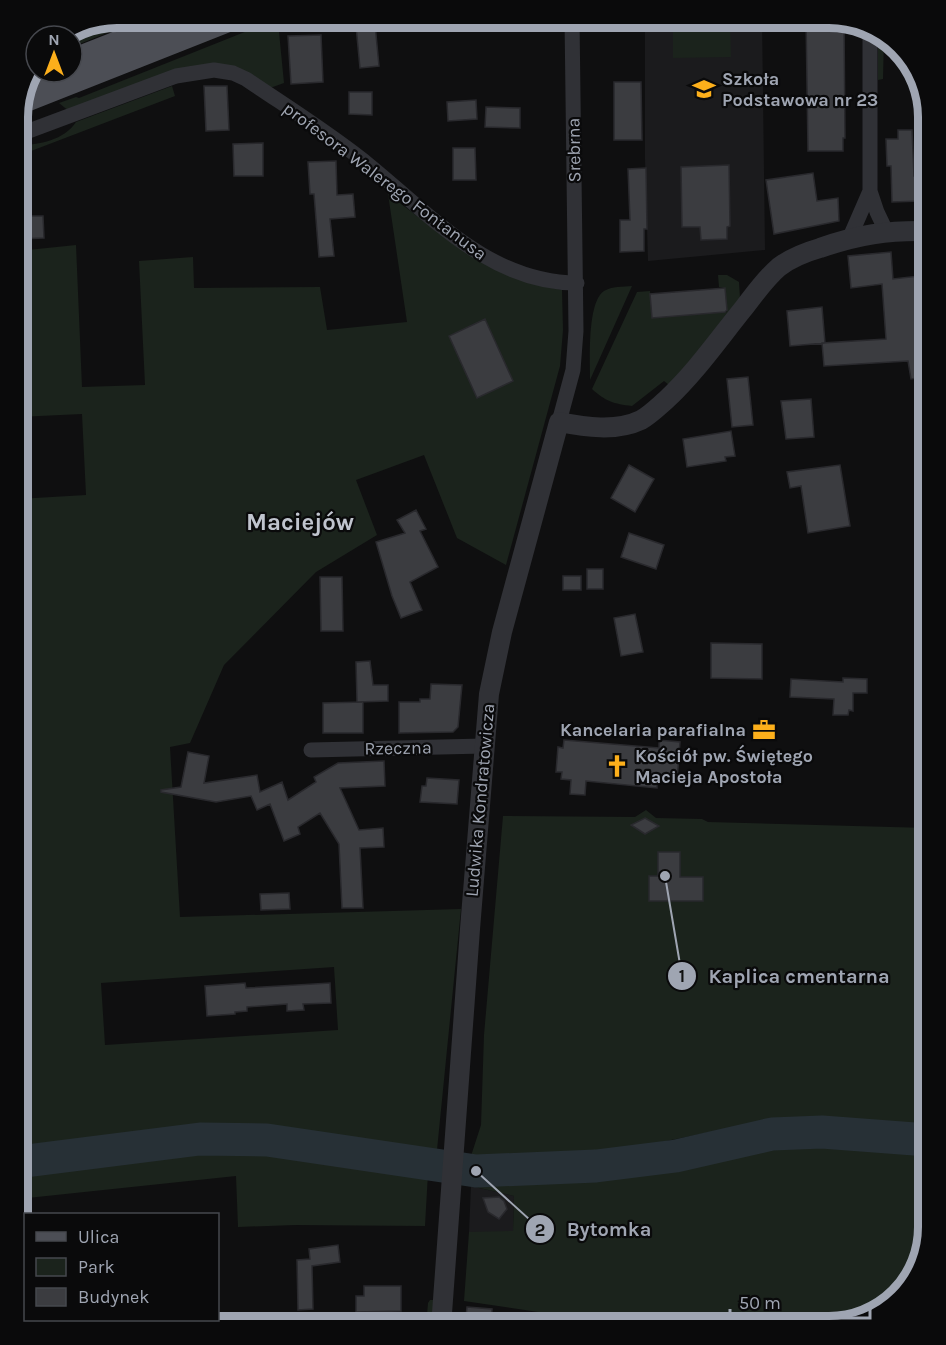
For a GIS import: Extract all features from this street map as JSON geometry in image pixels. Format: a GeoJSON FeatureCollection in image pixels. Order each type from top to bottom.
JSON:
{"type":"FeatureCollection","features":[{"type":"Feature","properties":{"kind":"main road"},"geometry":{"type":"LineString","coordinates":[[84,56],[156,28]]}},
{"type":"Feature","properties":{"kind":"main road"},"geometry":{"type":"LineString","coordinates":[[31,98],[207,28]]}},
{"type":"Feature","properties":{"kind":"street","name":"Srebrna"},"geometry":{"type":"LineString","coordinates":[[572,29],[577,283]]}},
{"type":"Feature","properties":{"kind":"street"},"geometry":{"type":"LineString","coordinates":[[870,39],[870,191],[886,231]]}},
{"type":"Feature","properties":{"kind":"street","name":"profesora Walerego Fontanusa"},"geometry":{"type":"LineString","coordinates":[[29,131],[176,76],[214,70],[233,73],[246,79],[323,131],[369,165],[443,228],[478,252],[495,262],[528,275],[577,283]]}},
{"type":"Feature","properties":{"kind":"street"},"geometry":{"type":"LineString","coordinates":[[850,237],[870,191]]}},
{"type":"Feature","properties":{"kind":"street"},"geometry":{"type":"LineString","coordinates":[[559,422],[594,427],[628,424],[648,415],[692,373],[778,268],[805,253],[850,237],[886,231],[918,231]]}},
{"type":"Feature","properties":{"kind":"street","name":"Ludwika Kondratowicza"},"geometry":{"type":"LineString","coordinates":[[442,1316],[489,694],[502,632],[574,362],[577,283]]}},
{"type":"Feature","properties":{"kind":"street","name":"Rzeczna"},"geometry":{"type":"LineString","coordinates":[[311,750],[484,746]]}},
{"type":"Feature","properties":{"kind":"shaded area","name":"Szkoła Podstawowa nr 23"},"geometry":{"type":"Polygon","coordinates":[[[645,29],[762,29],[765,250],[648,261],[645,29]]]}},
{"type":"Feature","properties":{"kind":"shaded area"},"geometry":{"type":"Polygon","coordinates":[[[471,1186],[514,1196],[513,1232],[469,1232],[471,1186]]]}},
{"type":"Feature","properties":{"kind":"green space"},"geometry":{"type":"Polygon","coordinates":[[[119,28],[84,42],[84,35],[89,33],[119,28]]]}},
{"type":"Feature","properties":{"kind":"green space"},"geometry":{"type":"Polygon","coordinates":[[[254,28],[292,28],[279,32],[284,83],[270,88],[235,68],[70,112],[59,103],[79,98],[254,28]]]}},
{"type":"Feature","properties":{"kind":"green space"},"geometry":{"type":"Polygon","coordinates":[[[673,29],[730,29],[731,57],[673,58],[673,29]]]}},
{"type":"Feature","properties":{"kind":"green space"},"geometry":{"type":"Polygon","coordinates":[[[878,44],[884,48],[883,79],[878,80],[878,44]]]}},
{"type":"Feature","properties":{"kind":"green space"},"geometry":{"type":"Polygon","coordinates":[[[172,86],[175,96],[29,152],[29,144],[58,137],[76,122],[172,86]]]}},
{"type":"Feature","properties":{"kind":"green space"},"geometry":{"type":"Polygon","coordinates":[[[388,194],[455,245],[539,285],[562,290],[563,330],[560,366],[506,565],[457,538],[424,455],[356,480],[377,535],[316,572],[224,665],[190,743],[170,747],[180,917],[461,909],[437,1150],[256,1128],[220,1127],[28,1151],[29,498],[86,495],[82,414],[29,416],[29,250],[76,245],[82,387],[145,385],[139,261],[193,257],[194,288],[320,287],[327,330],[407,322],[388,194]],[[334,967],[101,983],[105,1045],[338,1030],[334,967]]]}},
{"type":"Feature","properties":{"kind":"green space"},"geometry":{"type":"Polygon","coordinates":[[[718,275],[727,275],[739,282],[740,298],[669,385],[664,381],[632,406],[610,401],[592,389],[637,292],[650,291],[653,318],[727,312],[725,288],[719,287],[718,275]]]}},
{"type":"Feature","properties":{"kind":"green space"},"geometry":{"type":"Polygon","coordinates":[[[632,286],[590,380],[592,319],[599,297],[610,288],[632,286]]]}},
{"type":"Feature","properties":{"kind":"green space"},"geometry":{"type":"Polygon","coordinates":[[[646,810],[656,818],[702,819],[708,822],[918,828],[918,1123],[810,1117],[754,1123],[642,1146],[552,1160],[470,1159],[481,1125],[484,1035],[503,816],[635,817],[646,810]]]}},
{"type":"Feature","properties":{"kind":"green space"},"geometry":{"type":"Polygon","coordinates":[[[836,1144],[918,1149],[917,1239],[906,1272],[883,1298],[863,1310],[840,1316],[565,1316],[464,1301],[469,1232],[513,1231],[514,1196],[471,1186],[471,1180],[531,1180],[601,1175],[664,1167],[768,1146],[836,1144]]]}},
{"type":"Feature","properties":{"kind":"green space"},"geometry":{"type":"Polygon","coordinates":[[[273,1151],[428,1173],[425,1226],[238,1227],[236,1176],[28,1198],[28,1173],[183,1152],[273,1151]]]}},
{"type":"Feature","properties":{"kind":"green space"},"geometry":{"type":"Polygon","coordinates":[[[434,1300],[433,1316],[427,1316],[428,1303],[434,1300]]]}},
{"type":"Feature","properties":{"kind":"building"},"geometry":{"type":"Polygon","coordinates":[[[356,28],[375,28],[379,66],[360,68],[356,28]]]}},
{"type":"Feature","properties":{"kind":"building"},"geometry":{"type":"Polygon","coordinates":[[[806,29],[844,30],[845,138],[843,138],[843,151],[808,151],[806,29]]]}},
{"type":"Feature","properties":{"kind":"building"},"geometry":{"type":"Polygon","coordinates":[[[321,35],[323,82],[291,84],[288,36],[321,35]]]}},
{"type":"Feature","properties":{"kind":"building"},"geometry":{"type":"Polygon","coordinates":[[[614,82],[641,82],[642,140],[614,140],[614,82]]]}},
{"type":"Feature","properties":{"kind":"building"},"geometry":{"type":"Polygon","coordinates":[[[204,86],[227,86],[229,130],[206,131],[204,86]]]}},
{"type":"Feature","properties":{"kind":"building"},"geometry":{"type":"Polygon","coordinates":[[[349,92],[372,92],[372,115],[349,114],[349,92]]]}},
{"type":"Feature","properties":{"kind":"building"},"geometry":{"type":"Polygon","coordinates":[[[476,100],[477,119],[448,121],[447,102],[476,100]]]}},
{"type":"Feature","properties":{"kind":"building"},"geometry":{"type":"Polygon","coordinates":[[[486,107],[520,108],[520,128],[485,127],[486,107]]]}},
{"type":"Feature","properties":{"kind":"building"},"geometry":{"type":"Polygon","coordinates":[[[898,130],[912,130],[914,176],[918,176],[918,201],[892,202],[891,166],[887,166],[886,139],[898,139],[898,130]]]}},
{"type":"Feature","properties":{"kind":"building"},"geometry":{"type":"Polygon","coordinates":[[[263,143],[263,176],[234,176],[233,144],[263,143]]]}},
{"type":"Feature","properties":{"kind":"building"},"geometry":{"type":"Polygon","coordinates":[[[453,148],[475,148],[476,180],[453,180],[453,148]]]}},
{"type":"Feature","properties":{"kind":"building"},"geometry":{"type":"Polygon","coordinates":[[[336,161],[337,195],[353,194],[355,217],[330,219],[334,256],[319,257],[314,194],[310,194],[308,162],[336,161]]]}},
{"type":"Feature","properties":{"kind":"building"},"geometry":{"type":"Polygon","coordinates":[[[729,165],[730,226],[727,227],[727,239],[701,240],[700,227],[682,227],[681,167],[729,165]]]}},
{"type":"Feature","properties":{"kind":"building"},"geometry":{"type":"Polygon","coordinates":[[[646,168],[647,229],[644,229],[644,251],[620,252],[620,220],[630,220],[628,169],[646,168]]]}},
{"type":"Feature","properties":{"kind":"building"},"geometry":{"type":"Polygon","coordinates":[[[813,173],[817,201],[838,198],[839,221],[774,234],[766,180],[813,173]]]}},
{"type":"Feature","properties":{"kind":"building"},"geometry":{"type":"Polygon","coordinates":[[[29,216],[43,216],[44,238],[29,239],[29,216]]]}},
{"type":"Feature","properties":{"kind":"building"},"geometry":{"type":"Polygon","coordinates":[[[891,252],[893,279],[918,276],[918,378],[911,379],[908,361],[824,366],[822,343],[886,339],[882,284],[851,288],[848,256],[891,252]]]}},
{"type":"Feature","properties":{"kind":"building"},"geometry":{"type":"Polygon","coordinates":[[[725,288],[727,310],[725,312],[652,318],[650,294],[725,288]]]}},
{"type":"Feature","properties":{"kind":"building"},"geometry":{"type":"Polygon","coordinates":[[[822,307],[825,343],[790,346],[787,311],[822,307]]]}},
{"type":"Feature","properties":{"kind":"building"},"geometry":{"type":"Polygon","coordinates":[[[485,319],[513,381],[477,398],[449,336],[485,319]]]}},
{"type":"Feature","properties":{"kind":"building"},"geometry":{"type":"Polygon","coordinates":[[[748,377],[753,425],[732,427],[727,379],[748,377]]]}},
{"type":"Feature","properties":{"kind":"building"},"geometry":{"type":"Polygon","coordinates":[[[811,399],[814,437],[786,439],[781,401],[811,399]]]}},
{"type":"Feature","properties":{"kind":"building"},"geometry":{"type":"Polygon","coordinates":[[[731,431],[735,456],[725,457],[726,461],[687,467],[683,439],[731,431]]]}},
{"type":"Feature","properties":{"kind":"building"},"geometry":{"type":"Polygon","coordinates":[[[629,465],[654,479],[635,512],[611,498],[629,465]]]}},
{"type":"Feature","properties":{"kind":"building"},"geometry":{"type":"Polygon","coordinates":[[[840,465],[850,526],[808,533],[801,486],[790,488],[787,472],[840,465]]]}},
{"type":"Feature","properties":{"kind":"building"},"geometry":{"type":"Polygon","coordinates":[[[416,510],[426,529],[420,531],[438,567],[410,582],[422,610],[401,618],[376,542],[405,533],[397,520],[416,510]]]}},
{"type":"Feature","properties":{"kind":"building"},"geometry":{"type":"Polygon","coordinates":[[[629,533],[664,545],[656,569],[621,557],[629,533]]]}},
{"type":"Feature","properties":{"kind":"building"},"geometry":{"type":"Polygon","coordinates":[[[587,569],[603,569],[603,589],[587,589],[587,569]]]}},
{"type":"Feature","properties":{"kind":"building"},"geometry":{"type":"Polygon","coordinates":[[[563,576],[581,576],[581,590],[563,590],[563,576]]]}},
{"type":"Feature","properties":{"kind":"building"},"geometry":{"type":"Polygon","coordinates":[[[320,577],[342,577],[343,631],[321,631],[320,577]]]}},
{"type":"Feature","properties":{"kind":"building"},"geometry":{"type":"Polygon","coordinates":[[[635,614],[643,652],[621,656],[614,618],[635,614]]]}},
{"type":"Feature","properties":{"kind":"building"},"geometry":{"type":"Polygon","coordinates":[[[711,643],[762,644],[762,679],[711,678],[711,643]]]}},
{"type":"Feature","properties":{"kind":"building"},"geometry":{"type":"Polygon","coordinates":[[[370,661],[373,685],[388,685],[388,701],[357,702],[356,662],[370,661]]]}},
{"type":"Feature","properties":{"kind":"building"},"geometry":{"type":"Polygon","coordinates":[[[843,678],[867,679],[867,693],[853,693],[853,711],[849,710],[848,715],[833,715],[834,699],[790,697],[791,679],[843,682],[843,678]]]}},
{"type":"Feature","properties":{"kind":"building"},"geometry":{"type":"Polygon","coordinates":[[[431,684],[462,685],[458,727],[453,732],[399,733],[399,702],[420,702],[420,699],[430,699],[431,684]]]}},
{"type":"Feature","properties":{"kind":"building"},"geometry":{"type":"Polygon","coordinates":[[[363,702],[363,733],[323,733],[323,703],[363,702]]]}},
{"type":"Feature","properties":{"kind":"building","name":"Kościół pw. Świętego Macieja Apostoła"},"geometry":{"type":"Polygon","coordinates":[[[564,740],[659,748],[659,740],[680,742],[677,781],[657,780],[657,788],[586,781],[585,795],[570,794],[571,780],[561,779],[562,772],[556,772],[558,747],[563,748],[564,740]]]}},
{"type":"Feature","properties":{"kind":"building"},"geometry":{"type":"Polygon","coordinates":[[[188,752],[209,756],[204,783],[257,775],[260,792],[282,782],[288,800],[316,782],[314,777],[338,763],[384,761],[385,786],[340,788],[359,830],[383,828],[384,847],[360,848],[363,908],[342,908],[339,844],[320,813],[298,827],[300,834],[284,841],[270,804],[257,810],[251,796],[216,802],[161,792],[161,790],[181,787],[188,752]]]}},
{"type":"Feature","properties":{"kind":"building"},"geometry":{"type":"Polygon","coordinates":[[[427,778],[459,780],[457,804],[420,802],[422,786],[426,786],[427,778]]]}},
{"type":"Feature","properties":{"kind":"building"},"geometry":{"type":"Polygon","coordinates":[[[645,818],[659,826],[645,834],[631,825],[645,818]]]}},
{"type":"Feature","properties":{"kind":"building"},"geometry":{"type":"Polygon","coordinates":[[[658,852],[680,852],[680,877],[703,877],[703,901],[649,901],[649,876],[658,876],[658,852]]]}},
{"type":"Feature","properties":{"kind":"building"},"geometry":{"type":"Polygon","coordinates":[[[289,893],[290,909],[261,910],[260,894],[289,893]]]}},
{"type":"Feature","properties":{"kind":"building"},"geometry":{"type":"Polygon","coordinates":[[[245,983],[246,988],[330,983],[331,1003],[303,1004],[304,1010],[287,1011],[287,1004],[247,1007],[247,1011],[235,1012],[235,1014],[207,1016],[205,986],[245,983]]]}},
{"type":"Feature","properties":{"kind":"building"},"geometry":{"type":"Polygon","coordinates":[[[499,1197],[504,1201],[507,1209],[499,1219],[488,1212],[483,1198],[499,1197]]]}},
{"type":"Feature","properties":{"kind":"building"},"geometry":{"type":"Polygon","coordinates":[[[338,1245],[340,1262],[312,1266],[313,1309],[298,1310],[297,1260],[310,1259],[309,1249],[338,1245]]]}},
{"type":"Feature","properties":{"kind":"building"},"geometry":{"type":"Polygon","coordinates":[[[364,1286],[401,1286],[401,1311],[356,1312],[356,1296],[364,1296],[364,1286]]]}},
{"type":"Feature","properties":{"kind":"building"},"geometry":{"type":"Polygon","coordinates":[[[467,1307],[492,1309],[492,1316],[466,1316],[467,1307]]]}},
{"type":"Feature","properties":{"kind":"waterway"},"geometry":{"type":"LineString","coordinates":[[28,1161],[200,1139],[267,1140],[476,1171],[596,1166],[676,1156],[772,1134],[822,1132],[918,1139]]}},
{"type":"Feature","properties":{"kind":"place","name":"Szkoła Podstawowa nr 23"},"geometry":{"type":"Point","coordinates":[704,89]}},
{"type":"Feature","properties":{"kind":"place","name":"Kancelaria parafialna"},"geometry":{"type":"Point","coordinates":[764,730]}},
{"type":"Feature","properties":{"kind":"place","name":"Kościół pw. Świętego Macieja Apostoła"},"geometry":{"type":"Point","coordinates":[617,766]}},
{"type":"Feature","properties":{"kind":"place","name":"Kaplica cmentarna"},"geometry":{"type":"Point","coordinates":[665,876]}},
{"type":"Feature","properties":{"kind":"place","name":"Bytomka"},"geometry":{"type":"Point","coordinates":[476,1171]}},
{"type":"Feature","properties":{"kind":"district","name":"Maciejów"},"geometry":{"type":"Point","coordinates":[300,522]}}]}
